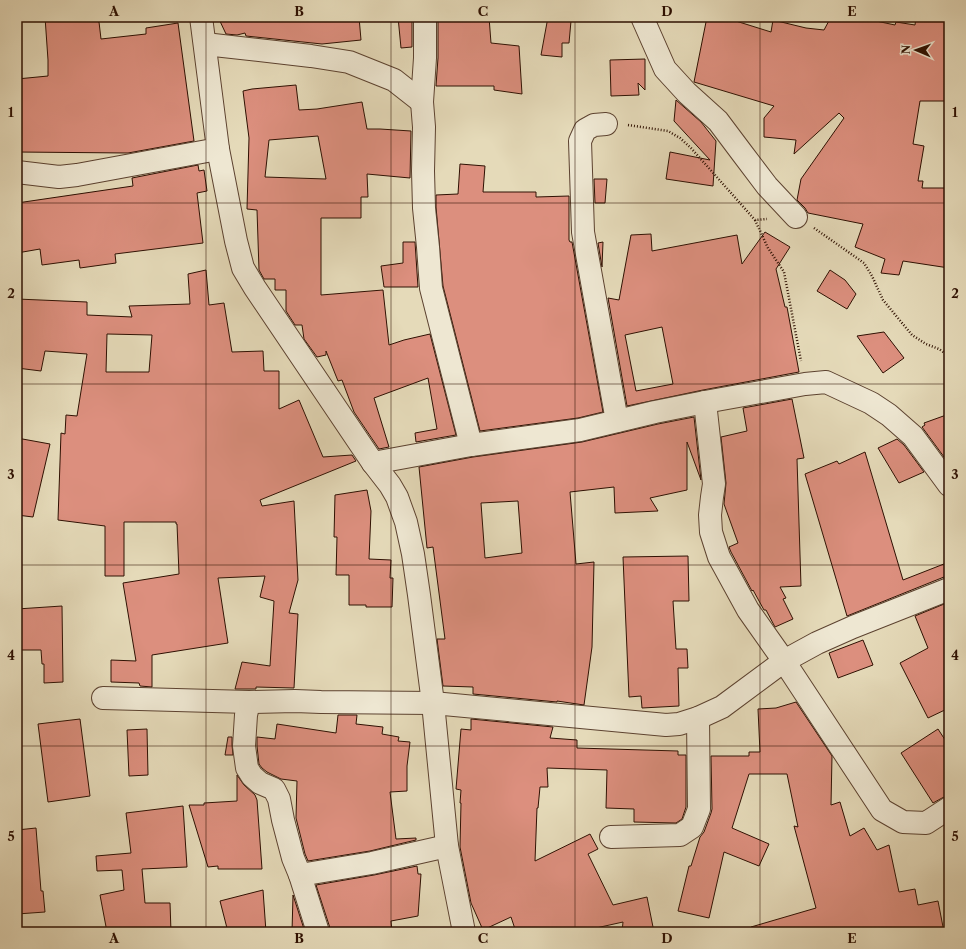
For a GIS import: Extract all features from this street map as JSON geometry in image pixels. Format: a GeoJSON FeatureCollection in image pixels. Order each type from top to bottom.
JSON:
{"type":"FeatureCollection","features":[{"type":"Feature","properties":{"kind":"street"},"geometry":{"type":"LineString","coordinates":[[201,17],[218,149],[236,241],[243,268],[254,288],[373,463],[390,485],[397,497],[406,522],[413,554],[433,702],[448,846],[464,932]]}},
{"type":"Feature","properties":{"kind":"street"},"geometry":{"type":"LineString","coordinates":[[425,17],[425,58],[422,102],[424,127],[423,171],[424,208],[431,288],[471,445]]}},
{"type":"Feature","properties":{"kind":"street"},"geometry":{"type":"LineString","coordinates":[[642,17],[665,69],[687,93],[718,121],[767,186],[796,216]]}},
{"type":"Feature","properties":{"kind":"street"},"geometry":{"type":"LineString","coordinates":[[205,44],[311,56],[349,62],[394,80],[422,102]]}},
{"type":"Feature","properties":{"kind":"street"},"geometry":{"type":"LineString","coordinates":[[606,124],[594,125],[585,130],[580,141],[580,163],[583,232],[617,421]]}},
{"type":"Feature","properties":{"kind":"street"},"geometry":{"type":"LineString","coordinates":[[17,172],[59,177],[77,175],[218,149]]}},
{"type":"Feature","properties":{"kind":"street"},"geometry":{"type":"LineString","coordinates":[[373,463],[471,445],[580,430],[705,402],[805,384],[826,382],[871,404],[888,415],[913,436],[949,485]]}},
{"type":"Feature","properties":{"kind":"street"},"geometry":{"type":"LineString","coordinates":[[705,402],[714,484],[710,532],[719,557],[748,610],[784,661],[882,810],[903,822],[926,823],[949,808]]}},
{"type":"Feature","properties":{"kind":"street"},"geometry":{"type":"LineString","coordinates":[[102,698],[249,702],[433,702],[666,725],[679,724],[698,718],[722,707],[784,661],[817,643],[852,627],[949,589]]}},
{"type":"Feature","properties":{"kind":"street"},"geometry":{"type":"LineString","coordinates":[[249,702],[246,716],[244,746],[246,768],[260,783],[274,790],[279,799],[293,858],[300,874],[318,932]]}},
{"type":"Feature","properties":{"kind":"street"},"geometry":{"type":"LineString","coordinates":[[611,837],[680,835],[692,827],[699,809],[698,718]]}},
{"type":"Feature","properties":{"kind":"street"},"geometry":{"type":"LineString","coordinates":[[300,874],[372,863],[448,846]]}},
{"type":"Feature","properties":{"kind":"path"},"geometry":{"type":"LineString","coordinates":[[755,220],[768,248],[784,272],[805,384]]}},
{"type":"Feature","properties":{"kind":"building"},"geometry":{"type":"Polygon","coordinates":[[[45,17],[97,17],[101,39],[146,34],[146,28],[178,23],[194,141],[128,153],[17,152],[17,79],[48,76],[45,17]]]}},
{"type":"Feature","properties":{"kind":"building"},"geometry":{"type":"Polygon","coordinates":[[[218,17],[359,17],[361,40],[322,44],[246,36],[245,33],[237,35],[226,34],[218,17]]]}},
{"type":"Feature","properties":{"kind":"building"},"geometry":{"type":"Polygon","coordinates":[[[398,17],[412,17],[412,47],[401,48],[398,17]]]}},
{"type":"Feature","properties":{"kind":"building"},"geometry":{"type":"Polygon","coordinates":[[[438,17],[489,17],[491,43],[519,46],[522,94],[494,90],[494,86],[436,86],[438,17]]]}},
{"type":"Feature","properties":{"kind":"building"},"geometry":{"type":"Polygon","coordinates":[[[548,17],[571,21],[569,43],[562,43],[562,57],[541,55],[548,17]]]}},
{"type":"Feature","properties":{"kind":"building"},"geometry":{"type":"Polygon","coordinates":[[[707,17],[723,17],[771,32],[773,20],[806,28],[824,30],[831,17],[857,17],[895,25],[896,22],[915,25],[916,17],[949,17],[949,101],[920,101],[913,144],[924,146],[918,181],[923,181],[922,188],[949,188],[949,268],[903,261],[899,275],[881,273],[885,259],[855,247],[863,224],[808,213],[797,200],[801,179],[844,118],[839,113],[794,154],[796,140],[764,137],[764,118],[774,106],[694,82],[707,17]]]}},
{"type":"Feature","properties":{"kind":"building"},"geometry":{"type":"Polygon","coordinates":[[[645,59],[645,90],[638,83],[639,95],[611,96],[610,60],[645,59]]]}},
{"type":"Feature","properties":{"kind":"building"},"geometry":{"type":"Polygon","coordinates":[[[296,85],[299,110],[317,109],[362,102],[367,129],[411,131],[410,178],[367,174],[368,197],[361,197],[361,218],[321,218],[321,295],[383,290],[389,345],[430,334],[456,435],[416,442],[415,433],[437,429],[428,378],[374,398],[389,447],[379,449],[354,412],[342,380],[338,381],[326,351],[326,355],[317,357],[304,339],[302,325],[295,325],[286,311],[286,290],[275,290],[275,279],[264,279],[259,270],[257,210],[247,209],[249,138],[243,91],[296,85]],[[318,136],[269,140],[265,177],[326,179],[318,136]]]}},
{"type":"Feature","properties":{"kind":"building"},"geometry":{"type":"Polygon","coordinates":[[[676,100],[701,122],[716,141],[713,186],[666,179],[670,152],[710,160],[674,121],[676,100]]]}},
{"type":"Feature","properties":{"kind":"building"},"geometry":{"type":"Polygon","coordinates":[[[460,164],[485,166],[483,192],[536,192],[536,197],[569,196],[569,240],[572,242],[603,412],[578,418],[480,431],[443,286],[436,207],[436,195],[458,194],[460,164]]]}},
{"type":"Feature","properties":{"kind":"building"},"geometry":{"type":"Polygon","coordinates":[[[198,165],[199,171],[204,170],[207,191],[197,193],[203,243],[115,254],[116,263],[80,268],[79,260],[42,265],[40,249],[17,253],[17,203],[133,186],[132,178],[198,165]]]}},
{"type":"Feature","properties":{"kind":"building"},"geometry":{"type":"Polygon","coordinates":[[[594,179],[607,179],[605,203],[595,203],[594,179]]]}},
{"type":"Feature","properties":{"kind":"building"},"geometry":{"type":"Polygon","coordinates":[[[765,232],[790,247],[776,269],[785,307],[787,307],[799,372],[627,406],[608,298],[619,300],[631,235],[651,234],[652,251],[737,235],[742,264],[765,232]],[[662,327],[625,335],[636,391],[673,384],[662,327]]]}},
{"type":"Feature","properties":{"kind":"building"},"geometry":{"type":"Polygon","coordinates":[[[403,242],[415,242],[418,287],[384,287],[381,266],[403,263],[403,242]]]}},
{"type":"Feature","properties":{"kind":"building"},"geometry":{"type":"Polygon","coordinates":[[[603,242],[602,267],[598,243],[603,242]]]}},
{"type":"Feature","properties":{"kind":"building"},"geometry":{"type":"Polygon","coordinates":[[[206,270],[209,305],[224,303],[232,352],[263,351],[264,371],[279,371],[279,409],[299,400],[323,457],[352,455],[356,461],[260,500],[262,506],[294,501],[298,580],[289,613],[298,614],[294,688],[256,687],[256,689],[235,689],[242,662],[270,666],[274,601],[260,597],[265,576],[218,578],[228,643],[152,655],[152,687],[140,686],[139,683],[111,682],[111,660],[136,661],[123,583],[179,574],[177,524],[176,522],[124,522],[124,576],[105,576],[105,526],[58,520],[61,433],[65,434],[66,415],[77,416],[87,354],[45,351],[41,371],[17,368],[17,299],[87,302],[87,315],[132,317],[129,306],[190,304],[188,274],[206,270]],[[107,334],[106,372],[149,372],[152,335],[107,334]]]}},
{"type":"Feature","properties":{"kind":"building"},"geometry":{"type":"Polygon","coordinates":[[[830,270],[845,280],[856,294],[847,309],[817,291],[830,270]]]}},
{"type":"Feature","properties":{"kind":"building"},"geometry":{"type":"Polygon","coordinates":[[[884,332],[904,358],[883,373],[857,336],[884,332]]]}},
{"type":"Feature","properties":{"kind":"building"},"geometry":{"type":"Polygon","coordinates":[[[792,399],[804,458],[797,459],[801,586],[780,587],[786,598],[783,599],[793,619],[775,627],[766,610],[764,610],[753,590],[752,591],[729,547],[738,543],[724,504],[726,483],[721,437],[747,431],[743,408],[792,399]]]}},
{"type":"Feature","properties":{"kind":"building"},"geometry":{"type":"Polygon","coordinates":[[[949,414],[949,460],[947,461],[922,427],[925,425],[924,423],[949,414]]]}},
{"type":"Feature","properties":{"kind":"building"},"geometry":{"type":"Polygon","coordinates":[[[694,417],[701,480],[687,442],[687,490],[650,498],[658,511],[615,513],[614,487],[570,492],[576,564],[594,562],[592,647],[584,705],[557,701],[473,694],[473,687],[443,686],[437,639],[445,639],[433,547],[427,548],[419,467],[473,457],[582,442],[694,417]],[[518,501],[481,503],[485,558],[522,553],[518,501]]]}},
{"type":"Feature","properties":{"kind":"building"},"geometry":{"type":"Polygon","coordinates":[[[17,438],[50,444],[33,517],[17,515],[17,438]]]}},
{"type":"Feature","properties":{"kind":"building"},"geometry":{"type":"Polygon","coordinates":[[[897,439],[904,445],[924,472],[899,483],[878,448],[897,439]]]}},
{"type":"Feature","properties":{"kind":"building"},"geometry":{"type":"Polygon","coordinates":[[[865,452],[903,580],[949,562],[949,577],[944,577],[847,616],[805,474],[837,461],[839,464],[865,452]]]}},
{"type":"Feature","properties":{"kind":"building"},"geometry":{"type":"Polygon","coordinates":[[[367,490],[371,511],[369,559],[391,560],[390,578],[393,578],[392,607],[366,607],[366,605],[349,605],[349,575],[336,575],[337,537],[334,537],[335,495],[367,490]]]}},
{"type":"Feature","properties":{"kind":"building"},"geometry":{"type":"Polygon","coordinates":[[[688,556],[689,601],[673,601],[676,649],[687,649],[688,668],[678,668],[679,706],[642,708],[641,696],[629,697],[623,557],[688,556]]]}},
{"type":"Feature","properties":{"kind":"building"},"geometry":{"type":"Polygon","coordinates":[[[949,602],[949,708],[928,718],[900,663],[928,648],[915,616],[949,602]]]}},
{"type":"Feature","properties":{"kind":"building"},"geometry":{"type":"Polygon","coordinates":[[[62,606],[63,682],[44,683],[44,664],[42,664],[41,650],[17,650],[17,609],[62,606]]]}},
{"type":"Feature","properties":{"kind":"building"},"geometry":{"type":"Polygon","coordinates":[[[863,640],[873,665],[838,678],[829,653],[863,640]]]}},
{"type":"Feature","properties":{"kind":"building"},"geometry":{"type":"Polygon","coordinates":[[[796,702],[832,756],[831,805],[840,802],[850,836],[864,828],[877,850],[889,845],[899,892],[915,889],[918,905],[938,901],[944,932],[752,932],[751,927],[816,908],[794,826],[798,827],[787,774],[749,774],[732,828],[769,844],[759,866],[724,852],[709,918],[678,911],[689,866],[691,866],[700,837],[704,832],[712,809],[711,756],[749,756],[749,752],[760,752],[758,709],[776,708],[796,702]]]}},
{"type":"Feature","properties":{"kind":"building"},"geometry":{"type":"Polygon","coordinates":[[[338,715],[357,715],[356,724],[383,727],[382,734],[399,737],[398,741],[410,742],[407,766],[407,791],[390,792],[396,839],[416,838],[416,840],[370,851],[308,861],[296,818],[297,781],[281,779],[262,768],[259,764],[257,737],[275,739],[277,724],[336,733],[338,715]]]}},
{"type":"Feature","properties":{"kind":"building"},"geometry":{"type":"Polygon","coordinates":[[[80,719],[90,796],[48,802],[38,724],[80,719]]]}},
{"type":"Feature","properties":{"kind":"building"},"geometry":{"type":"Polygon","coordinates":[[[471,719],[553,727],[550,738],[577,740],[577,748],[678,751],[678,755],[686,755],[686,807],[682,819],[676,823],[634,822],[634,809],[606,808],[607,770],[547,768],[548,787],[540,787],[537,808],[535,861],[590,834],[598,849],[588,854],[613,905],[647,897],[654,932],[622,932],[623,922],[578,932],[516,932],[511,917],[483,930],[471,903],[460,847],[461,790],[456,789],[461,729],[471,730],[471,719]]]}},
{"type":"Feature","properties":{"kind":"building"},"geometry":{"type":"Polygon","coordinates":[[[147,729],[148,775],[129,776],[127,730],[147,729]]]}},
{"type":"Feature","properties":{"kind":"building"},"geometry":{"type":"Polygon","coordinates":[[[938,729],[949,746],[949,795],[933,803],[901,753],[938,729]]]}},
{"type":"Feature","properties":{"kind":"building"},"geometry":{"type":"Polygon","coordinates":[[[228,737],[232,737],[233,755],[225,755],[228,737]]]}},
{"type":"Feature","properties":{"kind":"building"},"geometry":{"type":"Polygon","coordinates":[[[237,775],[244,785],[255,795],[257,800],[262,869],[218,869],[218,866],[208,867],[189,805],[204,805],[204,803],[237,801],[237,775]]]}},
{"type":"Feature","properties":{"kind":"building"},"geometry":{"type":"Polygon","coordinates":[[[183,806],[187,867],[142,869],[145,903],[170,903],[171,932],[107,932],[100,895],[124,890],[122,870],[97,871],[96,856],[131,853],[126,813],[183,806]]]}},
{"type":"Feature","properties":{"kind":"building"},"geometry":{"type":"Polygon","coordinates":[[[36,828],[41,891],[43,891],[45,912],[17,914],[17,870],[19,869],[17,830],[36,828]]]}},
{"type":"Feature","properties":{"kind":"building"},"geometry":{"type":"Polygon","coordinates":[[[417,866],[418,874],[421,874],[418,916],[391,921],[392,932],[330,932],[316,885],[417,866]]]}},
{"type":"Feature","properties":{"kind":"building"},"geometry":{"type":"Polygon","coordinates":[[[263,890],[266,932],[228,932],[220,901],[263,890]]]}},
{"type":"Feature","properties":{"kind":"building"},"geometry":{"type":"Polygon","coordinates":[[[293,895],[305,932],[292,932],[293,895]]]}}]}
